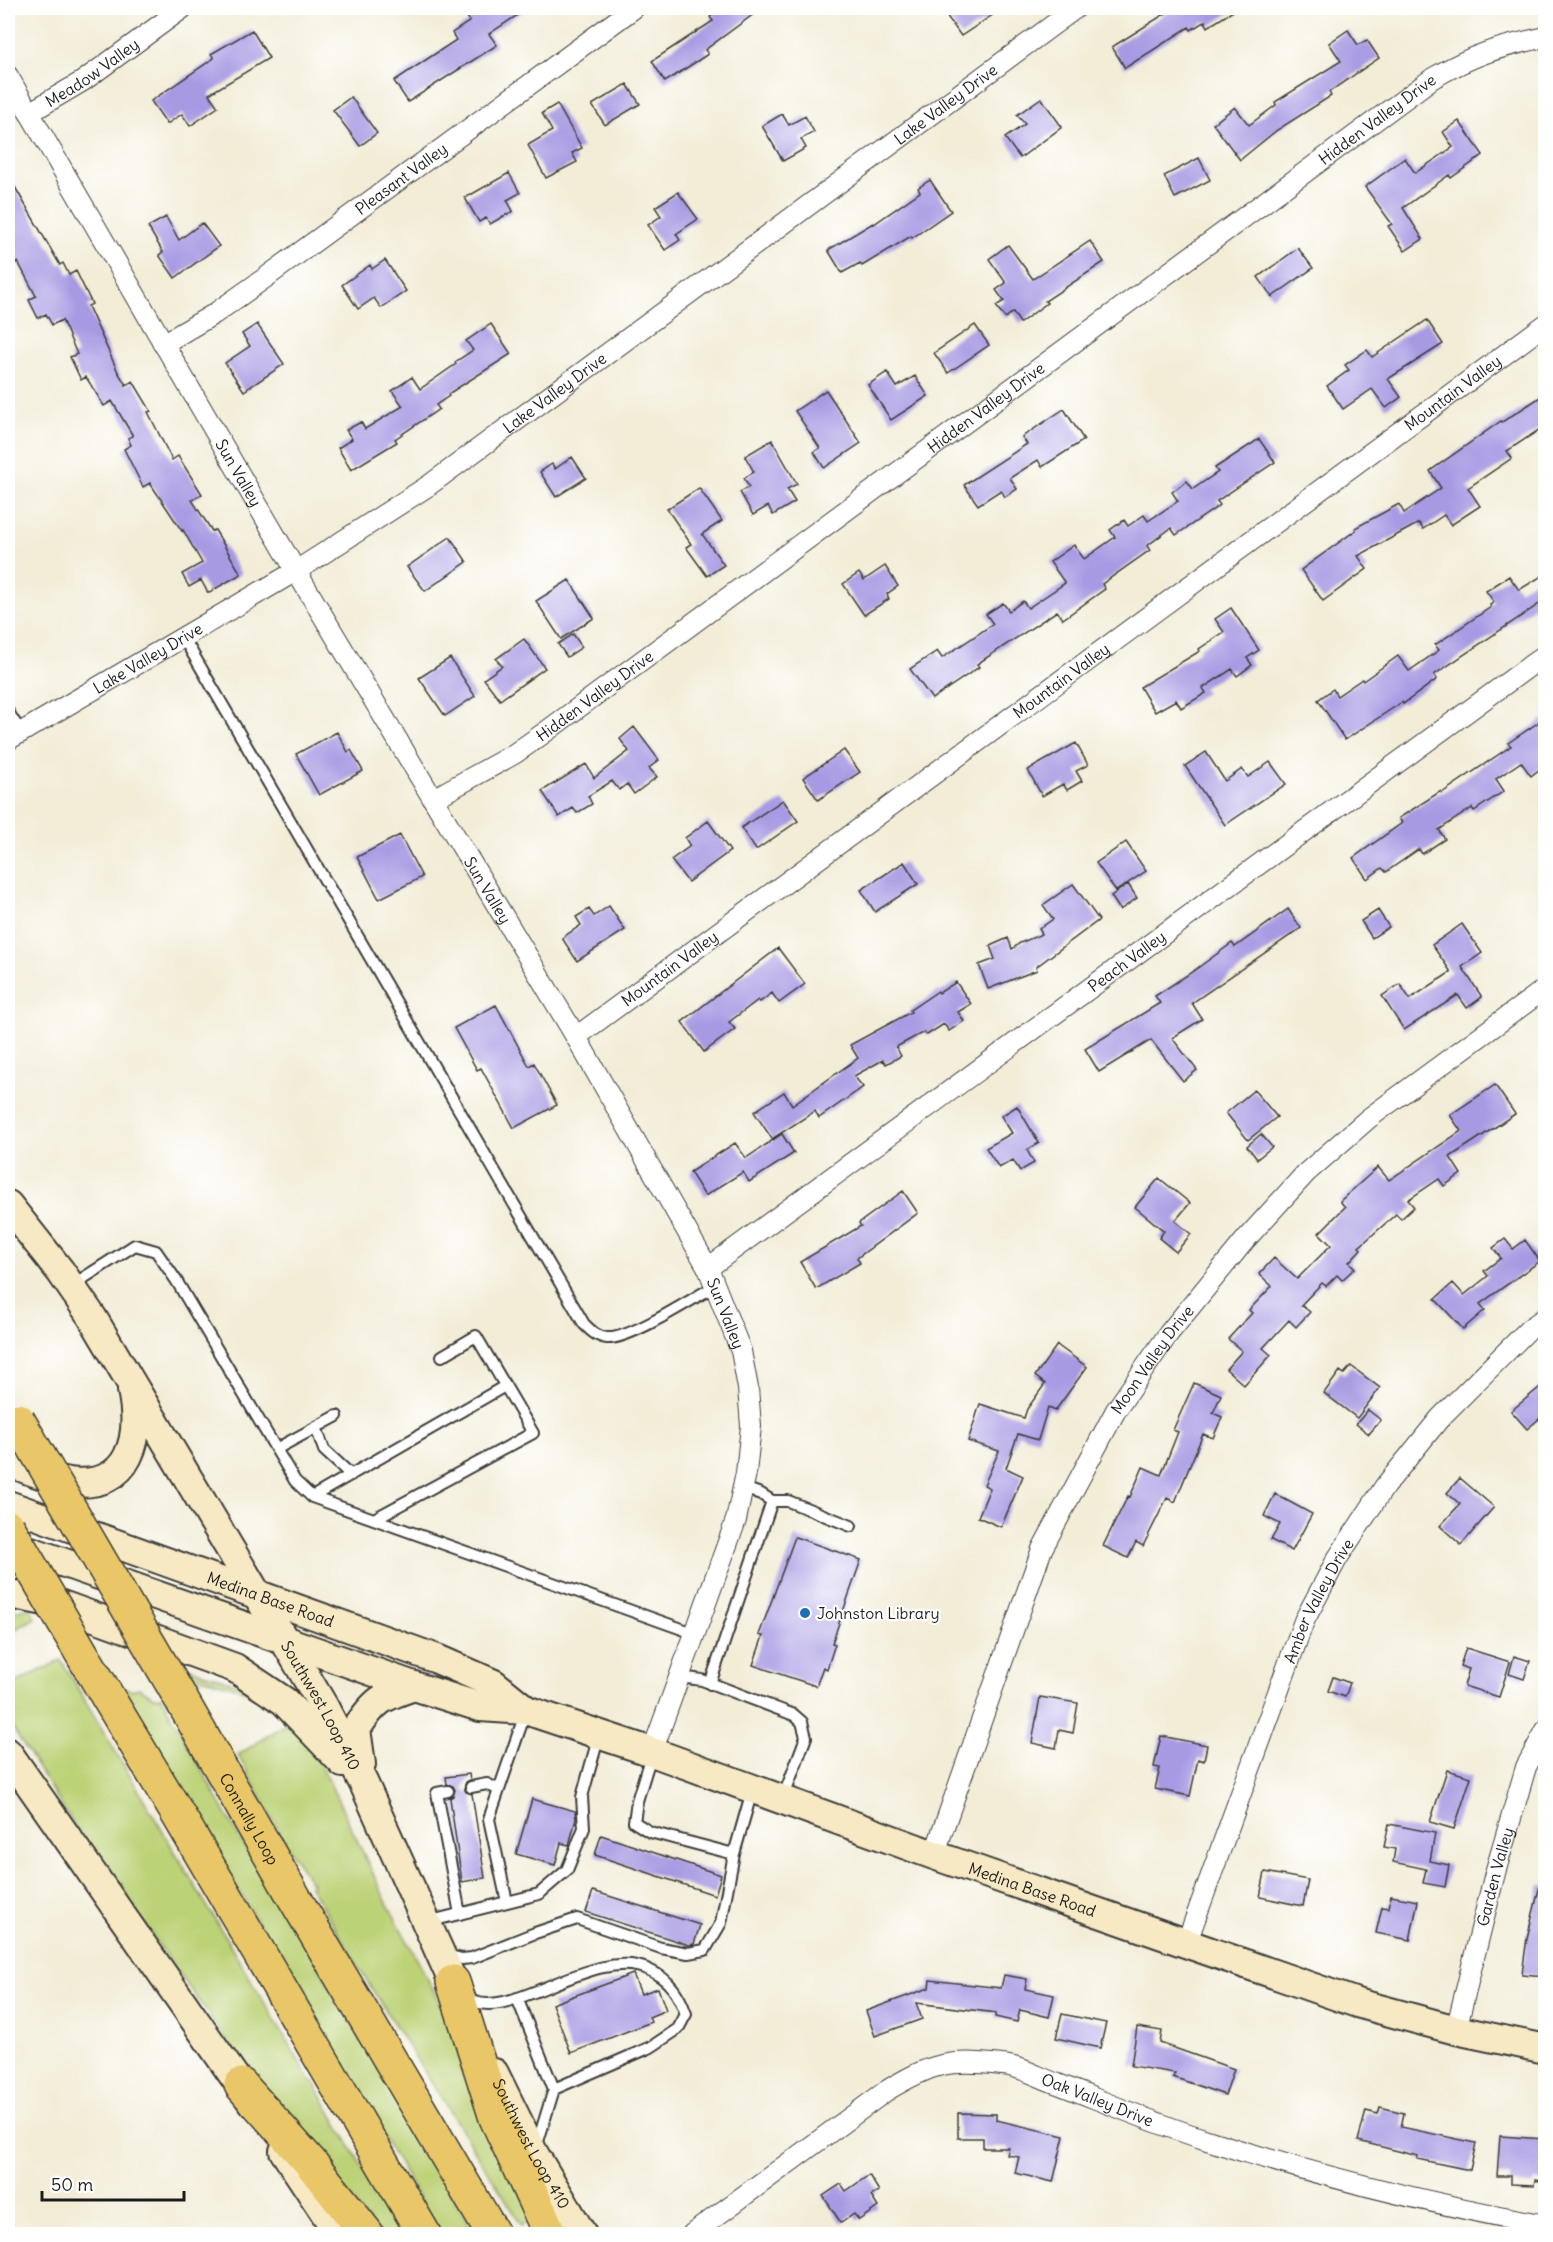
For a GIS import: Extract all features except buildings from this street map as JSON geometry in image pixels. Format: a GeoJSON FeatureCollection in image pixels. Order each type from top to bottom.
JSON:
{"type":"FeatureCollection","features":[{"type":"Feature","properties":{"kind":"highway","name":"Connally Loop"},"geometry":{"type":"LineString","coordinates":[[13,1411],[294,1897],[493,2235]]}},
{"type":"Feature","properties":{"kind":"highway"},"geometry":{"type":"LineString","coordinates":[[8,1527],[424,2235]]}},
{"type":"Feature","properties":{"kind":"highway"},"geometry":{"type":"LineString","coordinates":[[453,1982],[496,2118],[550,2235]]}},
{"type":"Feature","properties":{"kind":"highway"},"geometry":{"type":"LineString","coordinates":[[241,2085],[310,2162],[367,2235]]}},
{"type":"Feature","properties":{"kind":"main road","name":"Southwest Loop 410"},"geometry":{"type":"LineString","coordinates":[[8,1205],[71,1286],[126,1371],[324,1707],[364,1784],[499,2084],[534,2154],[582,2235]]}},
{"type":"Feature","properties":{"kind":"main road"},"geometry":{"type":"LineString","coordinates":[[8,1462],[74,1482],[96,1481],[116,1471],[130,1454],[135,1437],[134,1402],[126,1371]]}},
{"type":"Feature","properties":{"kind":"main road","name":"Medina Base Road"},"geometry":{"type":"LineString","coordinates":[[8,1505],[437,1659],[494,1684],[526,1710]]}},
{"type":"Feature","properties":{"kind":"main road","name":"Medina Base Road"},"geometry":{"type":"LineString","coordinates":[[8,1543],[414,1686],[480,1707],[526,1710],[652,1752],[934,1855],[1358,2003],[1456,2030],[1545,2049]]}},
{"type":"Feature","properties":{"kind":"main road"},"geometry":{"type":"LineString","coordinates":[[8,1598],[15,1595],[60,1604],[235,1668],[284,1701],[364,1784]]}},
{"type":"Feature","properties":{"kind":"main road"},"geometry":{"type":"LineString","coordinates":[[364,1784],[356,1729],[370,1708],[389,1694],[414,1686]]}},
{"type":"Feature","properties":{"kind":"main road"},"geometry":{"type":"LineString","coordinates":[[8,1753],[241,2085],[339,2235]]}},
{"type":"Feature","properties":{"kind":"street","name":"Meadow Valley"},"geometry":{"type":"LineString","coordinates":[[29,113],[83,81],[183,8]]}},
{"type":"Feature","properties":{"kind":"street","name":"Pleasant Valley"},"geometry":{"type":"LineString","coordinates":[[163,344],[214,314],[265,278],[634,8]]}},
{"type":"Feature","properties":{"kind":"street","name":"Lake Valley Drive"},"geometry":{"type":"LineString","coordinates":[[14,736],[296,571],[428,486],[1076,8]]}},
{"type":"Feature","properties":{"kind":"street","name":"Hidden Valley Drive"},"geometry":{"type":"LineString","coordinates":[[433,799],[514,754],[544,733],[1433,78],[1480,53],[1500,46],[1545,37]]}},
{"type":"Feature","properties":{"kind":"street","name":"Sun Valley"},"geometry":{"type":"LineString","coordinates":[[8,76],[296,571],[576,1037],[712,1277],[741,1351],[748,1388],[751,1426],[736,1520],[652,1752]]}},
{"type":"Feature","properties":{"kind":"street","name":"Mountain Valley"},"geometry":{"type":"LineString","coordinates":[[576,1037],[1545,324]]}},
{"type":"Feature","properties":{"kind":"street","name":"Peach Valley"},"geometry":{"type":"LineString","coordinates":[[712,1277],[1545,654]]}},
{"type":"Feature","properties":{"kind":"street","name":"Moon Valley Drive"},"geometry":{"type":"LineString","coordinates":[[934,1855],[1042,1549],[1116,1410],[1169,1333],[1246,1239],[1306,1173],[1369,1118],[1545,988]]}},
{"type":"Feature","properties":{"kind":"street","name":"Amber Valley Drive"},"geometry":{"type":"LineString","coordinates":[[1186,1944],[1304,1621],[1337,1559],[1385,1486],[1440,1418],[1529,1329],[1545,1317]]}},
{"type":"Feature","properties":{"kind":"street","name":"Garden Valley"},"geometry":{"type":"LineString","coordinates":[[1456,2030],[1495,1873],[1526,1767],[1545,1730]]}},
{"type":"Feature","properties":{"kind":"street","name":"Oak Valley Drive"},"geometry":{"type":"LineString","coordinates":[[692,2235],[886,2091],[912,2075],[933,2066],[951,2062],[1006,2065],[1205,2139],[1358,2184],[1465,2210],[1545,2225]]}},
{"type":"Feature","properties":{"kind":"lane"},"geometry":{"type":"LineString","coordinates":[[183,637],[584,1324],[597,1336],[609,1339],[635,1330],[712,1277]]}},
{"type":"Feature","properties":{"kind":"lane"},"geometry":{"type":"LineString","coordinates":[[8,712],[14,736]]}},
{"type":"Feature","properties":{"kind":"lane"},"geometry":{"type":"LineString","coordinates":[[71,1286],[135,1245],[156,1251],[176,1280],[295,1482],[312,1497],[696,1634]]}},
{"type":"Feature","properties":{"kind":"lane"},"geometry":{"type":"LineString","coordinates":[[374,1519],[533,1433],[476,1336],[442,1356]]}},
{"type":"Feature","properties":{"kind":"lane"},"geometry":{"type":"LineString","coordinates":[[312,1497],[505,1386]]}},
{"type":"Feature","properties":{"kind":"lane"},"geometry":{"type":"LineString","coordinates":[[276,1449],[336,1416]]}},
{"type":"Feature","properties":{"kind":"lane"},"geometry":{"type":"LineString","coordinates":[[316,1427],[324,1450],[351,1475]]}},
{"type":"Feature","properties":{"kind":"lane"},"geometry":{"type":"LineString","coordinates":[[742,1488],[761,1494],[772,1501],[788,1501],[851,1526]]}},
{"type":"Feature","properties":{"kind":"lane"},"geometry":{"type":"LineString","coordinates":[[710,1684],[772,1501]]}},
{"type":"Feature","properties":{"kind":"lane"},"geometry":{"type":"LineString","coordinates":[[680,1677],[702,1680],[794,1714],[802,1722],[806,1737],[783,1800]]}},
{"type":"Feature","properties":{"kind":"lane"},"geometry":{"type":"LineString","coordinates":[[507,1902],[489,1819],[526,1710]]}},
{"type":"Feature","properties":{"kind":"lane"},"geometry":{"type":"LineString","coordinates":[[426,1922],[539,1894],[567,1870],[584,1828],[582,1797],[599,1734]]}},
{"type":"Feature","properties":{"kind":"lane"},"geometry":{"type":"LineString","coordinates":[[652,1752],[637,1801],[634,1822],[650,1833],[734,1854]]}},
{"type":"Feature","properties":{"kind":"lane"},"geometry":{"type":"LineString","coordinates":[[471,1787],[487,1784],[499,1790]]}},
{"type":"Feature","properties":{"kind":"lane"},"geometry":{"type":"LineString","coordinates":[[440,1953],[457,1958],[472,1958],[578,1919],[661,1948],[688,1953],[705,1950],[721,1923],[734,1854],[753,1789]]}},
{"type":"Feature","properties":{"kind":"lane"},"geometry":{"type":"LineString","coordinates":[[448,1791],[437,1793],[460,1914]]}},
{"type":"Feature","properties":{"kind":"lane"},"geometry":{"type":"LineString","coordinates":[[453,1982],[472,2002],[495,2004],[517,1998],[588,1969],[620,1964],[640,1965],[658,1974],[680,1996],[686,2014],[678,2029],[651,2047],[554,2089]]}},
{"type":"Feature","properties":{"kind":"lane"},"geometry":{"type":"LineString","coordinates":[[517,1998],[554,2089],[534,2154]]}},
{"type":"Feature","properties":{"kind":"green space"},"geometry":{"type":"Polygon","coordinates":[[[29,1607],[35,1618],[14,1630],[8,1638],[8,1613],[29,1607]]]}},
{"type":"Feature","properties":{"kind":"green space"},"geometry":{"type":"Polygon","coordinates":[[[61,1660],[314,2083],[401,2234],[378,2234],[253,2077],[79,1833],[8,1721],[8,1687],[61,1660]]]}},
{"type":"Feature","properties":{"kind":"green space"},"geometry":{"type":"Polygon","coordinates":[[[184,1666],[254,1690],[271,1700],[297,1725],[317,1756],[385,1899],[433,1989],[533,2218],[522,2225],[365,1978],[310,1886],[312,1884],[287,1846],[238,1755],[286,1724],[276,1712],[255,1696],[243,1690],[190,1674],[184,1666]]]}},
{"type":"Feature","properties":{"kind":"green space"},"geometry":{"type":"Polygon","coordinates":[[[119,1686],[131,1690],[139,1688],[154,1697],[161,1697],[262,1878],[267,1878],[476,2234],[440,2234],[119,1686]]]}},
{"type":"Feature","properties":{"kind":"place","name":"Johnston Library"},"geometry":{"type":"Point","coordinates":[805,1613]}}]}
